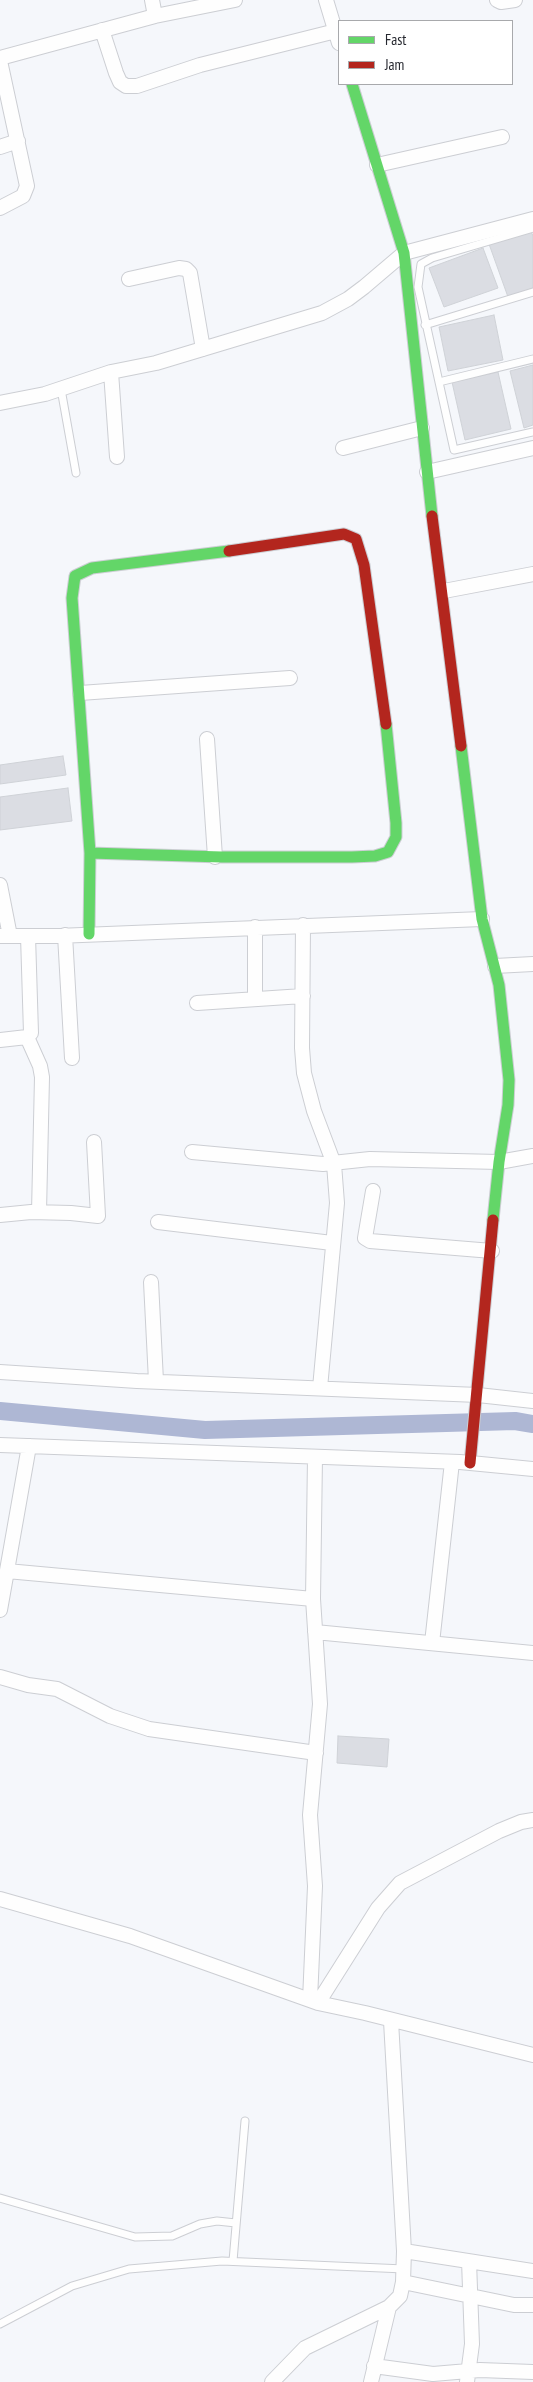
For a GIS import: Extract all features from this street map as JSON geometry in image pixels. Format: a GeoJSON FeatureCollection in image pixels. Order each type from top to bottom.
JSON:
{"type":"FeatureCollection","features":[{"type":"Feature","properties":{"kind":"street"},"geometry":{"type":"LineString","coordinates":[[152,0],[155,16]]}},
{"type":"Feature","properties":{"kind":"street"},"geometry":{"type":"LineString","coordinates":[[0,208],[23,196],[27,186],[0,60],[155,16],[235,0]]}},
{"type":"Feature","properties":{"kind":"street"},"geometry":{"type":"LineString","coordinates":[[102,30],[120,82],[126,86],[137,86],[200,65],[337,37],[326,0]]}},
{"type":"Feature","properties":{"kind":"street"},"geometry":{"type":"LineString","coordinates":[[352,85],[404,254],[427,472],[444,591],[482,919],[495,966],[509,1080],[506,1125],[500,1162],[470,1463]]}},
{"type":"Feature","properties":{"kind":"street"},"geometry":{"type":"LineString","coordinates":[[377,165],[502,137]]}},
{"type":"Feature","properties":{"kind":"street"},"geometry":{"type":"LineString","coordinates":[[0,147],[18,141]]}},
{"type":"Feature","properties":{"kind":"street"},"geometry":{"type":"LineString","coordinates":[[0,403],[61,388],[110,372],[156,363],[322,313],[353,296],[404,254],[533,219]]}},
{"type":"Feature","properties":{"kind":"street"},"geometry":{"type":"LineString","coordinates":[[129,279],[179,268],[190,273],[203,349]]}},
{"type":"Feature","properties":{"kind":"street"},"geometry":{"type":"LineString","coordinates":[[110,372],[117,457]]}},
{"type":"Feature","properties":{"kind":"street"},"geometry":{"type":"LineString","coordinates":[[342,448],[422,428]]}},
{"type":"Feature","properties":{"kind":"street"},"geometry":{"type":"LineString","coordinates":[[427,472],[533,448]]}},
{"type":"Feature","properties":{"kind":"street"},"geometry":{"type":"LineString","coordinates":[[89,934],[90,853],[72,598],[75,576],[82,571],[324,536],[344,534],[356,539],[364,565],[381,672],[396,823],[393,845],[388,852],[375,856],[215,857],[90,853]]}},
{"type":"Feature","properties":{"kind":"street"},"geometry":{"type":"LineString","coordinates":[[444,591],[533,574]]}},
{"type":"Feature","properties":{"kind":"street"},"geometry":{"type":"LineString","coordinates":[[80,693],[290,678]]}},
{"type":"Feature","properties":{"kind":"street"},"geometry":{"type":"LineString","coordinates":[[208,739],[215,857]]}},
{"type":"Feature","properties":{"kind":"street"},"geometry":{"type":"LineString","coordinates":[[0,885],[5,936],[482,919]]}},
{"type":"Feature","properties":{"kind":"street"},"geometry":{"type":"LineString","coordinates":[[303,925],[304,1073],[314,1111],[334,1164],[337,1203],[320,1388]]}},
{"type":"Feature","properties":{"kind":"street"},"geometry":{"type":"LineString","coordinates":[[255,927],[255,999]]}},
{"type":"Feature","properties":{"kind":"street"},"geometry":{"type":"LineString","coordinates":[[65,935],[72,1058]]}},
{"type":"Feature","properties":{"kind":"street"},"geometry":{"type":"LineString","coordinates":[[0,1040],[27,1038],[31,1033],[28,936]]}},
{"type":"Feature","properties":{"kind":"street"},"geometry":{"type":"LineString","coordinates":[[495,966],[533,964]]}},
{"type":"Feature","properties":{"kind":"street"},"geometry":{"type":"LineString","coordinates":[[196,1003],[303,996]]}},
{"type":"Feature","properties":{"kind":"street"},"geometry":{"type":"LineString","coordinates":[[27,1038],[40,1066],[42,1077],[39,1212]]}},
{"type":"Feature","properties":{"kind":"street"},"geometry":{"type":"LineString","coordinates":[[0,1215],[39,1212],[98,1216],[94,1142]]}},
{"type":"Feature","properties":{"kind":"street"},"geometry":{"type":"LineString","coordinates":[[192,1152],[334,1164],[370,1159],[500,1162],[533,1156]]}},
{"type":"Feature","properties":{"kind":"street"},"geometry":{"type":"LineString","coordinates":[[373,1191],[365,1238],[370,1241],[492,1251]]}},
{"type":"Feature","properties":{"kind":"street"},"geometry":{"type":"LineString","coordinates":[[158,1222],[332,1243]]}},
{"type":"Feature","properties":{"kind":"street"},"geometry":{"type":"LineString","coordinates":[[150,1282],[156,1381]]}},
{"type":"Feature","properties":{"kind":"street"},"geometry":{"type":"LineString","coordinates":[[0,1372],[533,1401]]}},
{"type":"Feature","properties":{"kind":"street"},"geometry":{"type":"LineString","coordinates":[[0,1445],[452,1462],[533,1469]]}},
{"type":"Feature","properties":{"kind":"street"},"geometry":{"type":"LineString","coordinates":[[0,1610],[29,1446]]}},
{"type":"Feature","properties":{"kind":"street"},"geometry":{"type":"LineString","coordinates":[[314,2002],[315,1895],[310,1815],[320,1704],[313,1599],[315,1456]]}},
{"type":"Feature","properties":{"kind":"street"},"geometry":{"type":"LineString","coordinates":[[432,1643],[452,1462]]}},
{"type":"Feature","properties":{"kind":"street"},"geometry":{"type":"LineString","coordinates":[[7,1571],[313,1599]]}},
{"type":"Feature","properties":{"kind":"street"},"geometry":{"type":"LineString","coordinates":[[315,1632],[533,1653]]}},
{"type":"Feature","properties":{"kind":"street"},"geometry":{"type":"LineString","coordinates":[[0,1677],[28,1685],[57,1689],[110,1716],[149,1730],[316,1752]]}},
{"type":"Feature","properties":{"kind":"street"},"geometry":{"type":"LineString","coordinates":[[314,2002],[378,1908],[400,1883],[499,1831],[521,1822],[533,1820]]}},
{"type":"Feature","properties":{"kind":"street"},"geometry":{"type":"LineString","coordinates":[[0,1899],[130,1936],[314,2002],[533,2055]]}},
{"type":"Feature","properties":{"kind":"street"},"geometry":{"type":"LineString","coordinates":[[272,2382],[305,2348],[389,2307],[400,2296],[404,2275],[404,2251],[391,2021]]}},
{"type":"Feature","properties":{"kind":"street"},"geometry":{"type":"LineString","coordinates":[[404,2251],[533,2271]]}},
{"type":"Feature","properties":{"kind":"street"},"geometry":{"type":"LineString","coordinates":[[469,2261],[472,2344],[469,2377]]}},
{"type":"Feature","properties":{"kind":"street"},"geometry":{"type":"LineString","coordinates":[[404,2275],[470,2297],[514,2305],[533,2305]]}},
{"type":"Feature","properties":{"kind":"street"},"geometry":{"type":"LineString","coordinates":[[370,2382],[389,2307]]}},
{"type":"Feature","properties":{"kind":"street"},"geometry":{"type":"LineString","coordinates":[[374,2366],[469,2377],[533,2372]]}},
{"type":"Feature","properties":{"kind":"lane"},"geometry":{"type":"LineString","coordinates":[[533,228],[432,258],[421,264],[418,287],[454,450],[533,432]]}},
{"type":"Feature","properties":{"kind":"lane"},"geometry":{"type":"LineString","coordinates":[[407,292],[418,287]]}},
{"type":"Feature","properties":{"kind":"lane"},"geometry":{"type":"LineString","coordinates":[[425,325],[533,292]]}},
{"type":"Feature","properties":{"kind":"lane"},"geometry":{"type":"LineString","coordinates":[[439,382],[533,359]]}},
{"type":"Feature","properties":{"kind":"lane"},"geometry":{"type":"LineString","coordinates":[[61,388],[76,473]]}},
{"type":"Feature","properties":{"kind":"lane"},"geometry":{"type":"LineString","coordinates":[[233,2261],[245,2121]]}},
{"type":"Feature","properties":{"kind":"lane"},"geometry":{"type":"LineString","coordinates":[[0,2198],[134,2237],[172,2236],[200,2224],[217,2222],[236,2223]]}},
{"type":"Feature","properties":{"kind":"lane"},"geometry":{"type":"LineString","coordinates":[[0,2324],[72,2286],[102,2276],[144,2267],[233,2261],[404,2275]]}},
{"type":"Feature","properties":{"kind":"building"},"geometry":{"type":"Polygon","coordinates":[[[530,229],[533,236],[533,288],[508,297],[489,244],[530,229]]]}},
{"type":"Feature","properties":{"kind":"building"},"geometry":{"type":"Polygon","coordinates":[[[483,248],[498,288],[444,307],[429,268],[483,248]]]}},
{"type":"Feature","properties":{"kind":"building"},"geometry":{"type":"Polygon","coordinates":[[[494,315],[503,360],[448,371],[439,327],[494,315]]]}},
{"type":"Feature","properties":{"kind":"building"},"geometry":{"type":"Polygon","coordinates":[[[533,365],[533,425],[524,428],[510,371],[533,365]]]}},
{"type":"Feature","properties":{"kind":"building"},"geometry":{"type":"Polygon","coordinates":[[[498,372],[511,429],[465,440],[452,382],[498,372]]]}},
{"type":"Feature","properties":{"kind":"building"},"geometry":{"type":"Polygon","coordinates":[[[63,756],[66,775],[0,784],[0,765],[63,756]]]}},
{"type":"Feature","properties":{"kind":"building"},"geometry":{"type":"Polygon","coordinates":[[[68,788],[72,821],[0,830],[0,797],[68,788]]]}},
{"type":"Feature","properties":{"kind":"building"},"geometry":{"type":"Polygon","coordinates":[[[338,1736],[389,1739],[387,1767],[337,1763],[338,1736]]]}},
{"type":"Feature","properties":{"kind":"waterway"},"geometry":{"type":"LineString","coordinates":[[0,1411],[205,1430],[515,1421],[533,1424]]}},
{"type":"Feature","properties":{"kind":"traffic: fast"},"geometry":{"type":"LineString","coordinates":[[352,85],[404,253],[432,516]]}},
{"type":"Feature","properties":{"kind":"traffic: fast"},"geometry":{"type":"LineString","coordinates":[[89,934],[90,853],[72,598],[75,576],[92,568],[229,551]]}},
{"type":"Feature","properties":{"kind":"traffic: fast"},"geometry":{"type":"LineString","coordinates":[[90,853],[222,857],[352,857],[375,856],[388,852],[396,837],[396,823],[386,724]]}},
{"type":"Feature","properties":{"kind":"traffic: fast"},"geometry":{"type":"LineString","coordinates":[[461,746],[482,919],[499,985],[509,1080],[508,1105],[499,1162],[493,1220]]}},
{"type":"Feature","properties":{"kind":"traffic: jam"},"geometry":{"type":"LineString","coordinates":[[432,516],[461,746]]}},
{"type":"Feature","properties":{"kind":"traffic: jam"},"geometry":{"type":"LineString","coordinates":[[229,551],[344,534],[356,539],[364,565],[386,724]]}},
{"type":"Feature","properties":{"kind":"traffic: jam"},"geometry":{"type":"LineString","coordinates":[[470,1463],[493,1220]]}}]}
